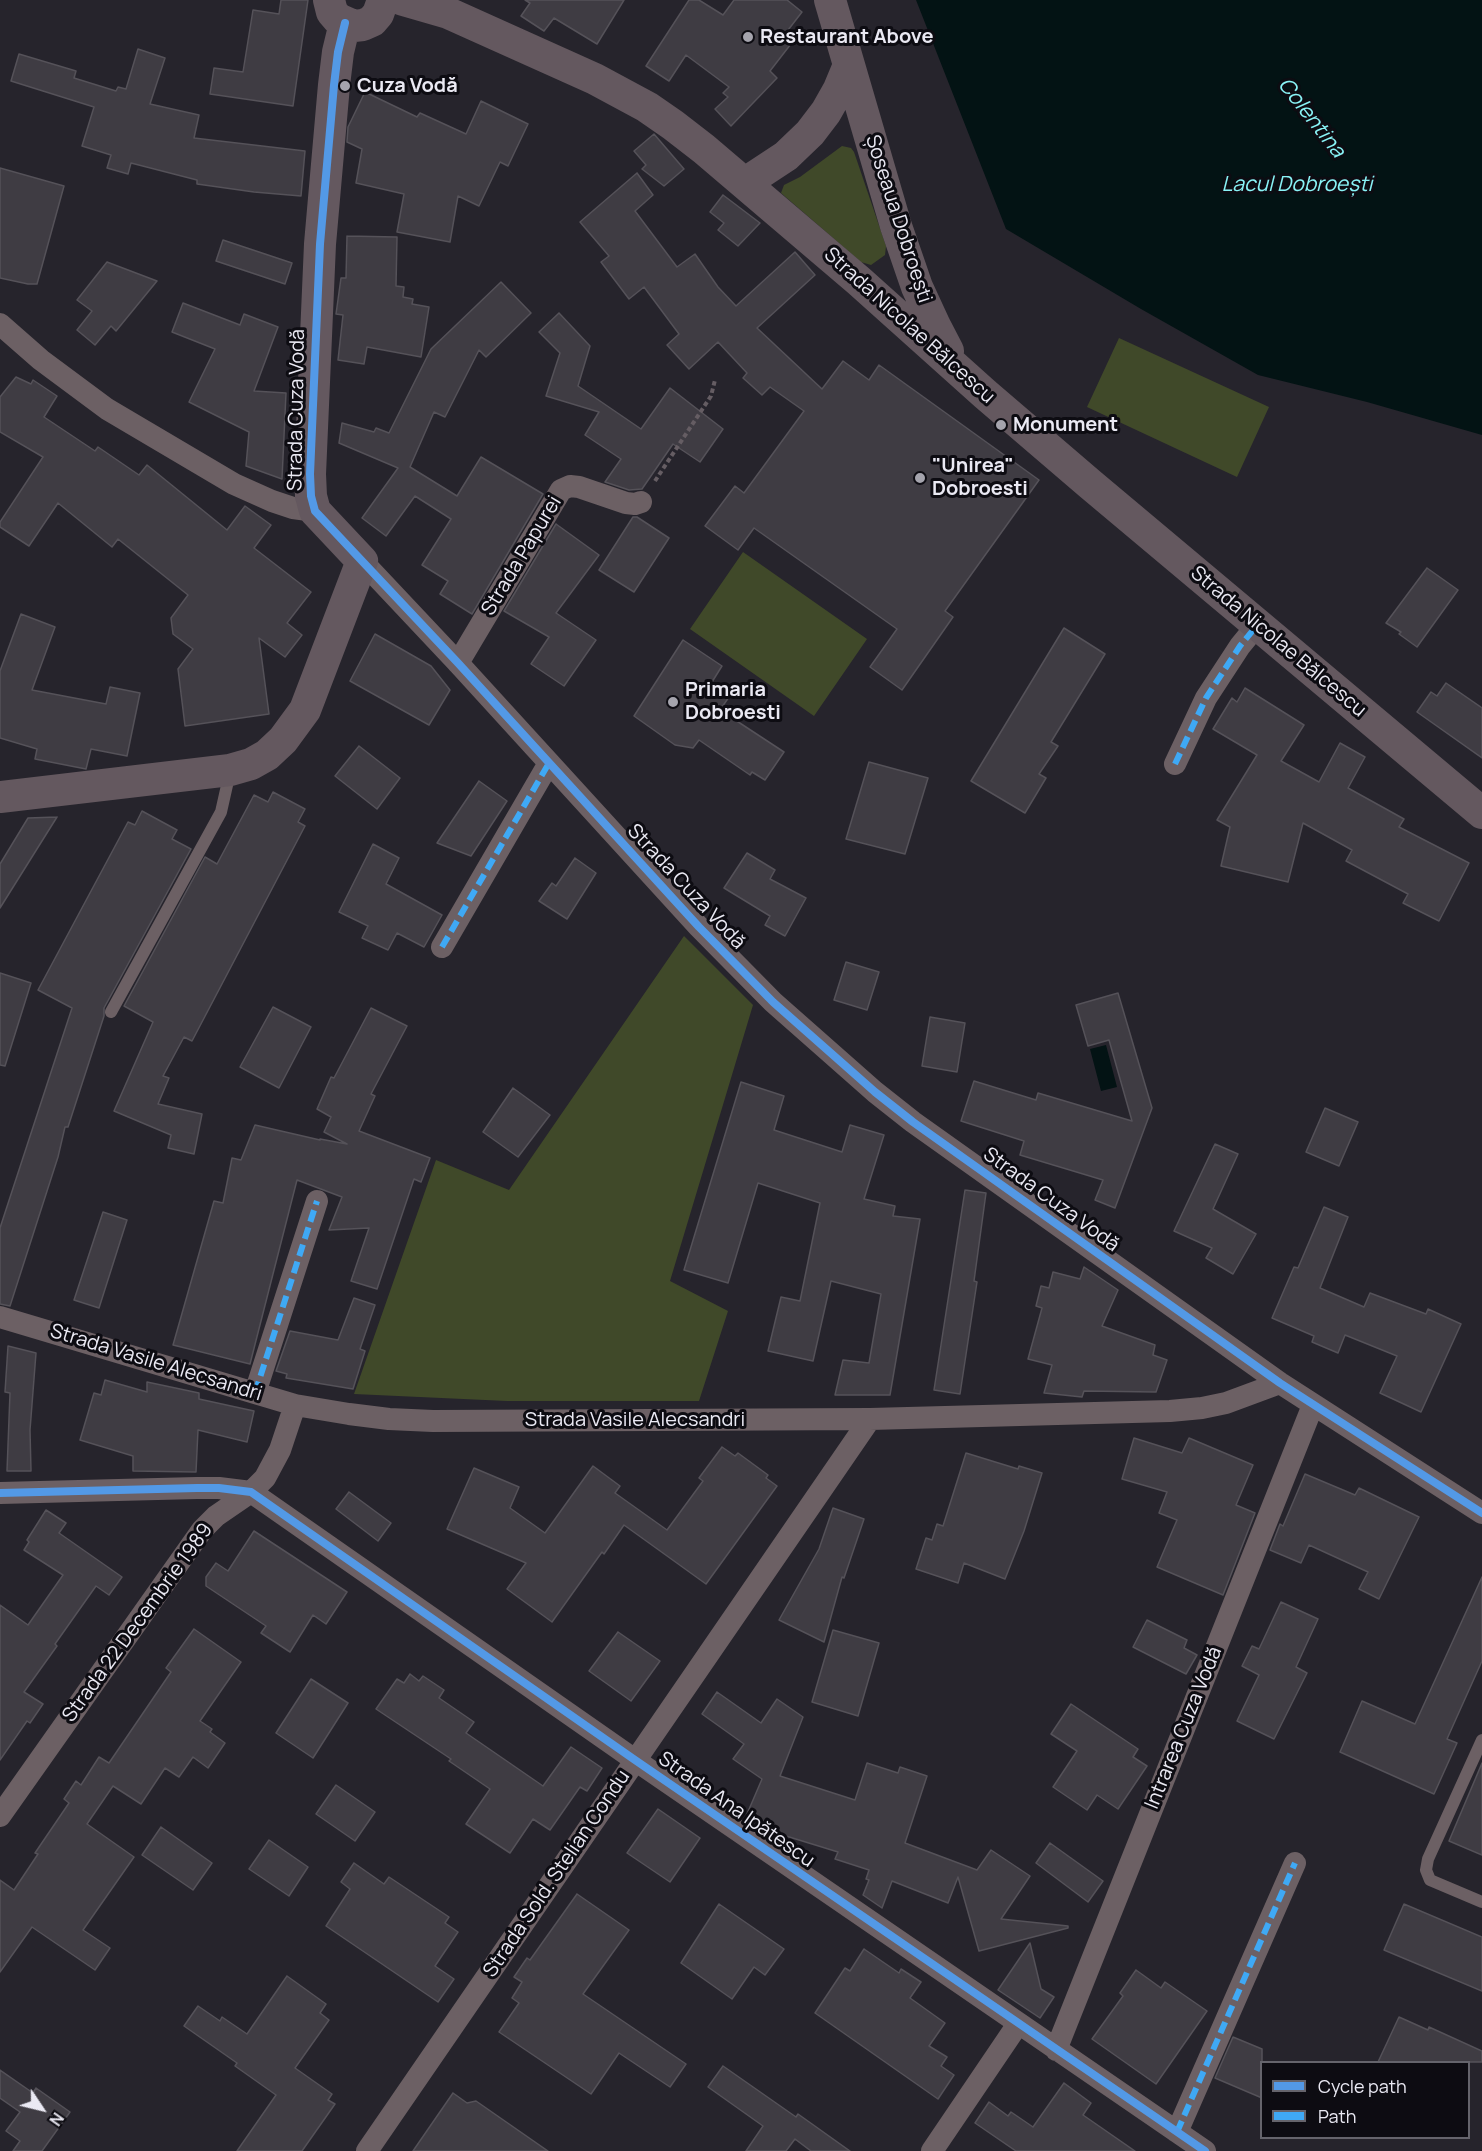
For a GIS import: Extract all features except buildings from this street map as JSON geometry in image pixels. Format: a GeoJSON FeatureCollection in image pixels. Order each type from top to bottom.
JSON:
{"type":"FeatureCollection","features":[{"type":"Feature","properties":{"kind":"street"},"geometry":{"type":"LineString","coordinates":[[337,12],[354,26],[363,25],[372,21],[378,14],[383,0]]}},
{"type":"Feature","properties":{"kind":"street","name":"Strada Nicolae Bălcescu"},"geometry":{"type":"LineString","coordinates":[[403,0],[448,13],[618,90],[673,125],[745,183],[1090,484],[1482,813]]}},
{"type":"Feature","properties":{"kind":"street","name":"Șoseaua Dobroești"},"geometry":{"type":"LineString","coordinates":[[830,0],[896,226],[935,326],[958,369]]}},
{"type":"Feature","properties":{"kind":"street","name":"Strada Cuza Vodă"},"geometry":{"type":"LineString","coordinates":[[337,12],[338,52],[318,280],[309,474],[315,511],[458,663],[699,927],[773,1002],[875,1092],[913,1122],[1280,1383],[1482,1513]]}},
{"type":"Feature","properties":{"kind":"street"},"geometry":{"type":"LineString","coordinates":[[745,183],[786,156],[810,133],[826,112],[849,65]]}},
{"type":"Feature","properties":{"kind":"street"},"geometry":{"type":"LineString","coordinates":[[0,324],[57,372],[107,409],[234,484],[272,501],[293,508],[315,511]]}},
{"type":"Feature","properties":{"kind":"street","name":"Strada Papurei"},"geometry":{"type":"LineString","coordinates":[[458,663],[561,490],[570,486],[579,487],[626,503],[641,502]]}},
{"type":"Feature","properties":{"kind":"street"},"geometry":{"type":"LineString","coordinates":[[0,797],[230,770],[250,764],[267,755],[283,740],[305,710],[362,561]]}},
{"type":"Feature","properties":{"kind":"street"},"geometry":{"type":"LineString","coordinates":[[1175,764],[1206,698],[1240,646],[1258,624]]}},
{"type":"Feature","properties":{"kind":"street"},"geometry":{"type":"LineString","coordinates":[[442,947],[549,763]]}},
{"type":"Feature","properties":{"kind":"street"},"geometry":{"type":"LineString","coordinates":[[255,1393],[317,1201]]}},
{"type":"Feature","properties":{"kind":"street","name":"Strada Vasile Alecsandri"},"geometry":{"type":"LineString","coordinates":[[0,1317],[295,1405],[349,1414],[433,1421],[870,1419],[1170,1411],[1226,1403],[1280,1383]]}},
{"type":"Feature","properties":{"kind":"street","name":"Strada 22 Decembrie 1989"},"geometry":{"type":"LineString","coordinates":[[0,1816],[202,1530],[216,1516],[251,1492],[265,1478],[273,1466],[295,1405]]}},
{"type":"Feature","properties":{"kind":"street","name":"Intrarea Cuza Vodă"},"geometry":{"type":"LineString","coordinates":[[1056,2050],[1313,1405]]}},
{"type":"Feature","properties":{"kind":"street","name":"Strada Sold. Stelian Condu"},"geometry":{"type":"LineString","coordinates":[[367,2151],[870,1419]]}},
{"type":"Feature","properties":{"kind":"street"},"geometry":{"type":"LineString","coordinates":[[0,1493],[197,1488],[251,1492]]}},
{"type":"Feature","properties":{"kind":"street","name":"Strada Ana Ipătescu"},"geometry":{"type":"LineString","coordinates":[[251,1492],[635,1760],[1205,2151]]}},
{"type":"Feature","properties":{"kind":"street"},"geometry":{"type":"LineString","coordinates":[[1177,2132],[1295,1863]]}},
{"type":"Feature","properties":{"kind":"street"},"geometry":{"type":"LineString","coordinates":[[932,2151],[1018,2024]]}},
{"type":"Feature","properties":{"kind":"lane"},"geometry":{"type":"LineString","coordinates":[[111,1012],[221,812],[230,770]]}},
{"type":"Feature","properties":{"kind":"lane"},"geometry":{"type":"LineString","coordinates":[[1482,1740],[1428,1859],[1426,1870],[1430,1880],[1482,1902]]}},
{"type":"Feature","properties":{"kind":"path"},"geometry":{"type":"LineString","coordinates":[[641,502],[711,396],[715,380]]}},
{"type":"Feature","properties":{"kind":"green space"},"geometry":{"type":"Polygon","coordinates":[[[842,146],[851,148],[854,152],[886,246],[885,255],[871,265],[861,262],[781,193],[784,185],[800,177],[842,146]]]}},
{"type":"Feature","properties":{"kind":"green space"},"geometry":{"type":"Polygon","coordinates":[[[1119,338],[1269,407],[1237,477],[1087,407],[1119,338]]]}},
{"type":"Feature","properties":{"kind":"green space"},"geometry":{"type":"Polygon","coordinates":[[[743,552],[867,639],[814,716],[690,629],[743,552]]]}},
{"type":"Feature","properties":{"kind":"green space"},"geometry":{"type":"Polygon","coordinates":[[[684,936],[753,1005],[670,1281],[728,1311],[699,1401],[507,1401],[354,1394],[436,1160],[509,1190],[684,936]]]}},
{"type":"Feature","properties":{"kind":"water","name":"Lacul Dobroești"},"geometry":{"type":"Polygon","coordinates":[[[916,0],[1482,0],[1482,435],[1367,402],[1258,375],[1006,229],[916,0]]]}},
{"type":"Feature","properties":{"kind":"water"},"geometry":{"type":"Polygon","coordinates":[[[1106,1045],[1117,1087],[1101,1091],[1090,1049],[1106,1045]]]}},
{"type":"Feature","properties":{"kind":"marked path"},"geometry":{"type":"LineString","coordinates":[[1175,764],[1206,698],[1240,646],[1258,624]]}},
{"type":"Feature","properties":{"kind":"marked path"},"geometry":{"type":"LineString","coordinates":[[442,947],[549,763]]}},
{"type":"Feature","properties":{"kind":"marked path"},"geometry":{"type":"LineString","coordinates":[[255,1393],[317,1201]]}},
{"type":"Feature","properties":{"kind":"marked path"},"geometry":{"type":"LineString","coordinates":[[1177,2132],[1295,1863]]}},
{"type":"Feature","properties":{"kind":"cycle path"},"geometry":{"type":"LineString","coordinates":[[345,23],[338,52],[334,85],[320,244],[310,474],[311,496],[315,511],[458,663],[699,927],[773,1002],[875,1092],[913,1122],[1280,1383],[1482,1513]]}},
{"type":"Feature","properties":{"kind":"cycle path"},"geometry":{"type":"LineString","coordinates":[[0,1493],[197,1488],[251,1492],[635,1760],[1205,2151]]}},
{"type":"Feature","properties":{"kind":"place","name":"Restaurant Above"},"geometry":{"type":"Point","coordinates":[748,37]}},
{"type":"Feature","properties":{"kind":"place","name":"Cuza Vodă"},"geometry":{"type":"Point","coordinates":[345,86]}},
{"type":"Feature","properties":{"kind":"place","name":"Monument"},"geometry":{"type":"Point","coordinates":[1001,425]}},
{"type":"Feature","properties":{"kind":"place","name":"\"Unirea\" Dobroesti"},"geometry":{"type":"Point","coordinates":[920,478]}},
{"type":"Feature","properties":{"kind":"place","name":"Primaria Dobroesti"},"geometry":{"type":"Point","coordinates":[673,702]}},
{"type":"Feature","properties":{"kind":"water label","name":"Colentina"},"geometry":{"type":"Point","coordinates":[1311,118]}}]}
